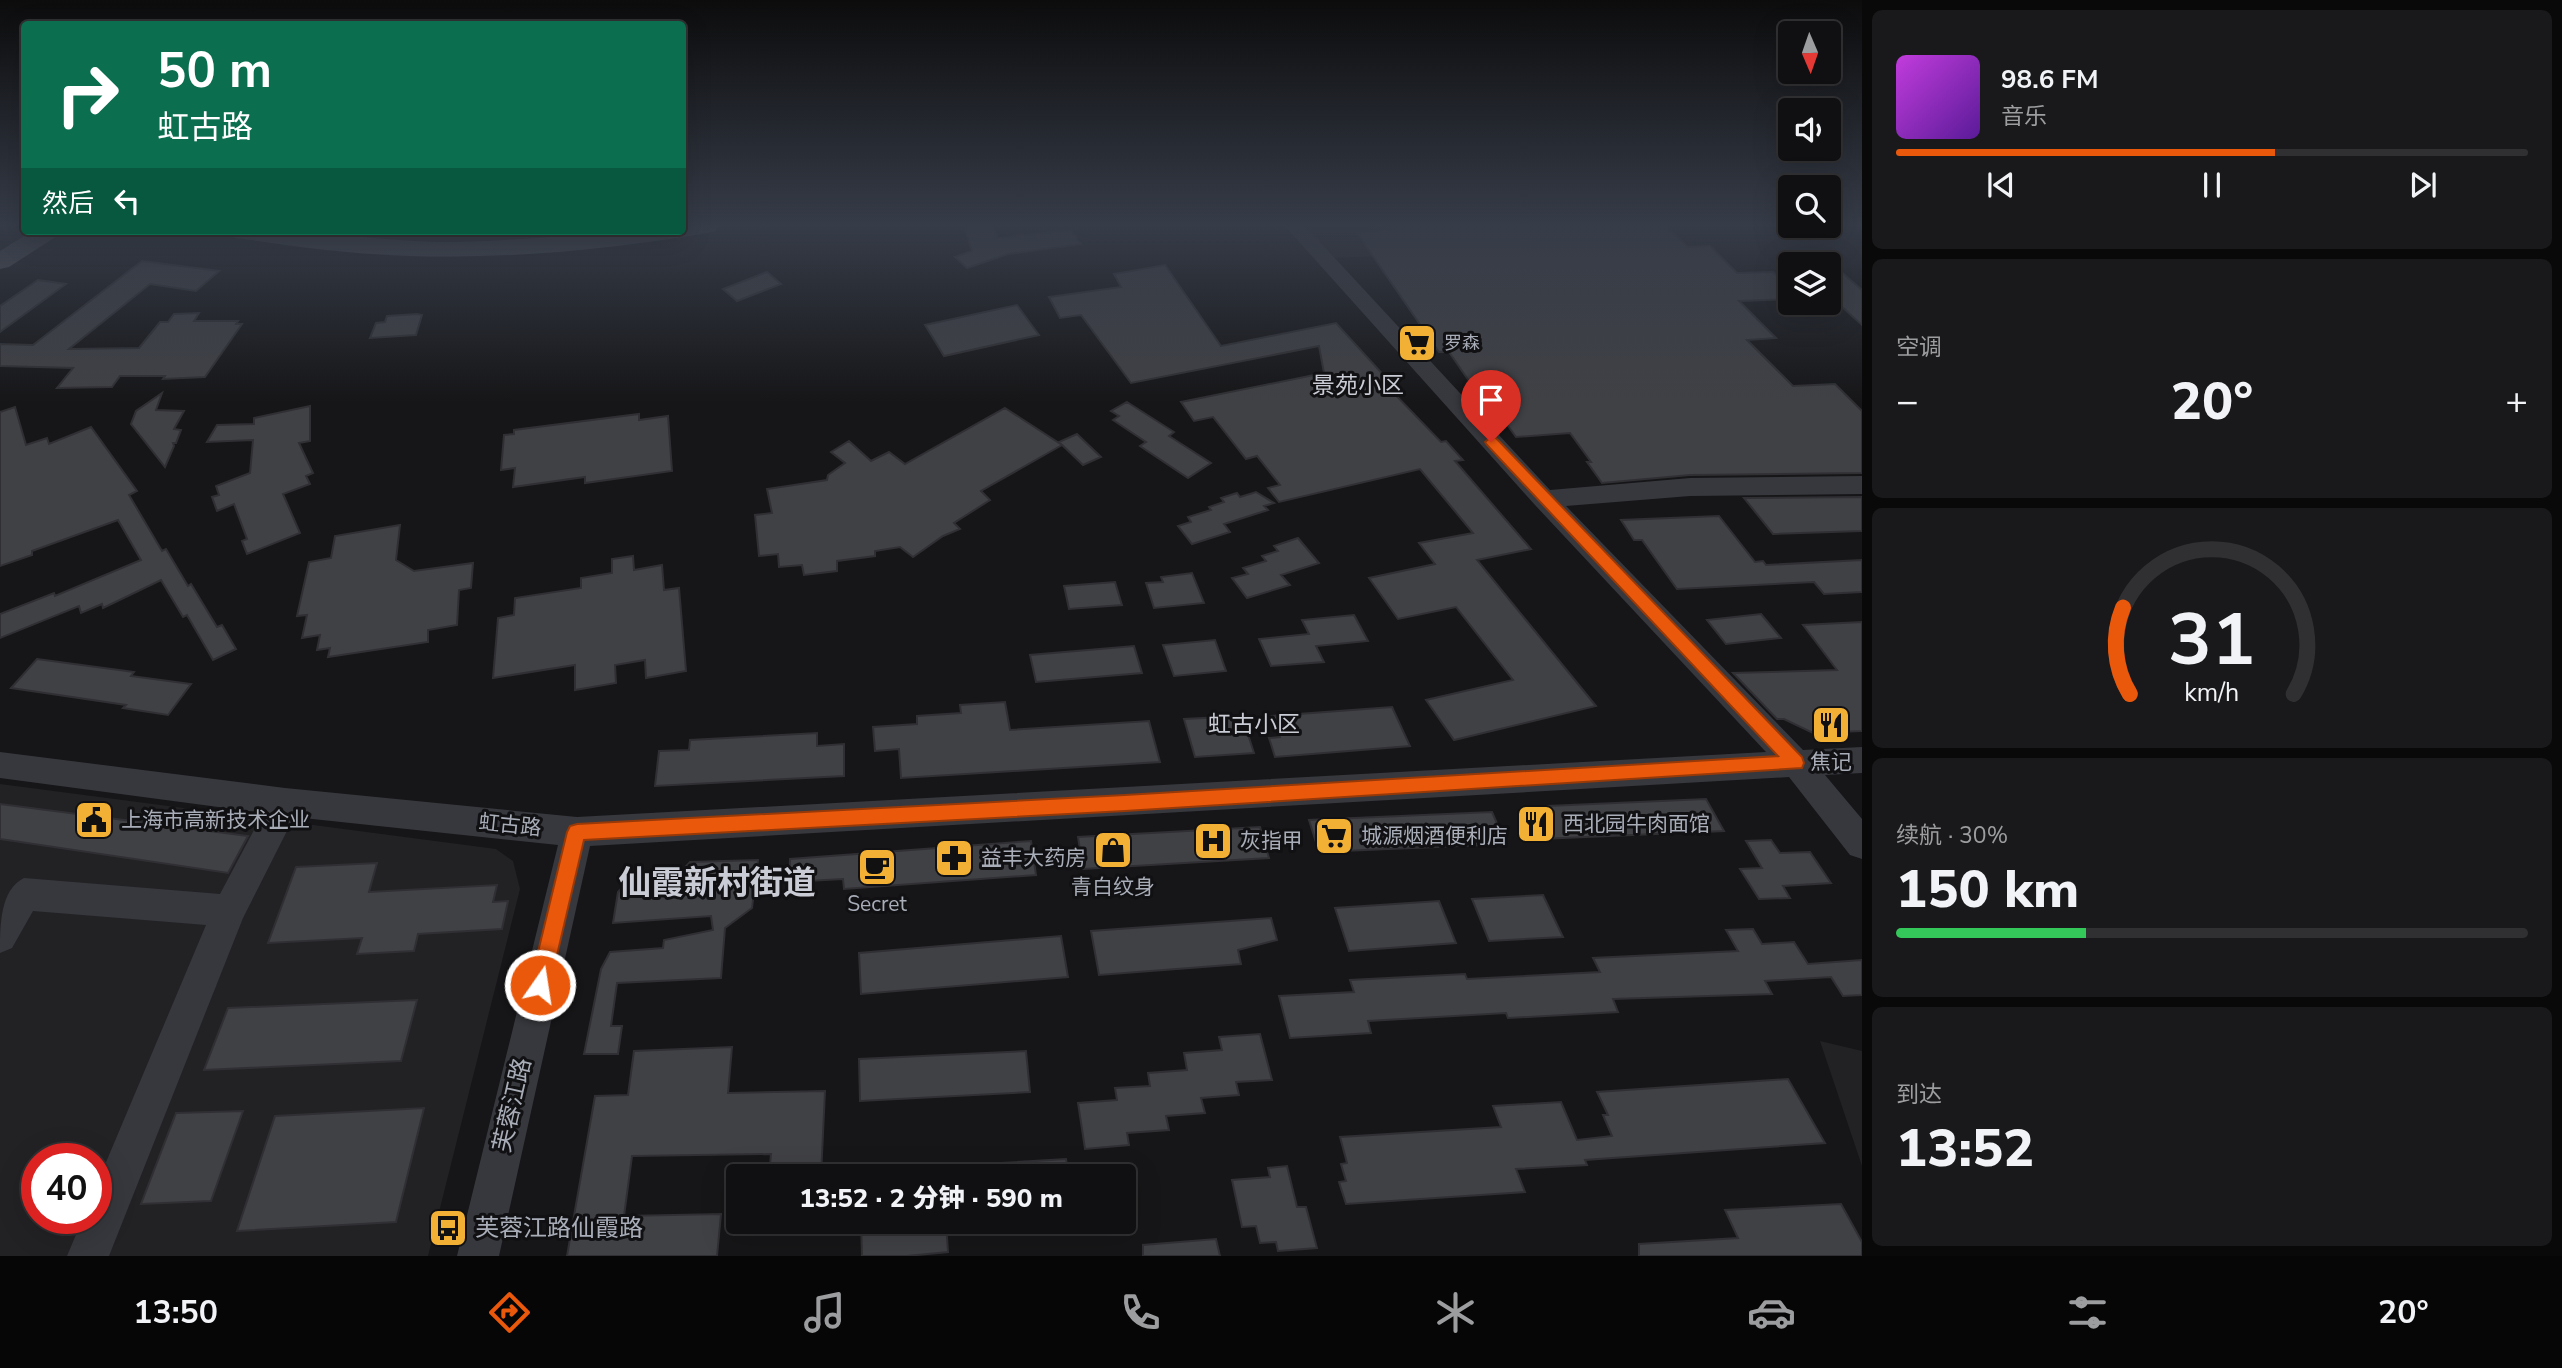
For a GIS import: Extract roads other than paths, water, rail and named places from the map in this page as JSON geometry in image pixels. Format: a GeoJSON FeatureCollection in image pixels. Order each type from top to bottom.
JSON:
{"type":"FeatureCollection","features":[{"type":"Feature","properties":{"kind":"street"},"geometry":{"type":"LineString","coordinates":[[1348,285],[1544,499],[1796,763],[1862,844]]}},
{"type":"Feature","properties":{"kind":"street"},"geometry":{"type":"LineString","coordinates":[[1544,499],[1690,487],[1862,485]]}},
{"type":"Feature","properties":{"kind":"street","name":"虹古路"},"geometry":{"type":"LineString","coordinates":[[0,765],[285,802],[577,832],[1862,760]]}},
{"type":"Feature","properties":{"kind":"street"},"geometry":{"type":"LineString","coordinates":[[88,1256],[229,911],[285,802]]}},
{"type":"Feature","properties":{"kind":"street","name":"芙蓉江路"},"geometry":{"type":"LineString","coordinates":[[478,1256],[577,832]]}},
{"type":"Feature","properties":{"kind":"street"},"geometry":{"type":"LineString","coordinates":[[0,936],[12,893],[229,911]]}},
{"type":"Feature","properties":{"kind":"place","name":"罗森"},"geometry":{"type":"Point","coordinates":[1417,343]}},
{"type":"Feature","properties":{"kind":"place","name":"焦记"},"geometry":{"type":"Point","coordinates":[1831,725]}},
{"type":"Feature","properties":{"kind":"place","name":"上海市高新技术企业"},"geometry":{"type":"Point","coordinates":[94,820]}},
{"type":"Feature","properties":{"kind":"place","name":"西北园牛肉面馆"},"geometry":{"type":"Point","coordinates":[1536,824]}},
{"type":"Feature","properties":{"kind":"place","name":"城源烟酒便利店"},"geometry":{"type":"Point","coordinates":[1334,836]}},
{"type":"Feature","properties":{"kind":"place","name":"灰指甲"},"geometry":{"type":"Point","coordinates":[1213,841]}},
{"type":"Feature","properties":{"kind":"place","name":"青白纹身"},"geometry":{"type":"Point","coordinates":[1113,850]}},
{"type":"Feature","properties":{"kind":"place","name":"益丰大药房"},"geometry":{"type":"Point","coordinates":[954,858]}},
{"type":"Feature","properties":{"kind":"place","name":"Secret"},"geometry":{"type":"Point","coordinates":[877,867]}},
{"type":"Feature","properties":{"kind":"place","name":"芙蓉江路仙霞路"},"geometry":{"type":"Point","coordinates":[448,1228]}},
{"type":"Feature","properties":{"kind":"district","name":"景苑小区"},"geometry":{"type":"Point","coordinates":[1358,385]}},
{"type":"Feature","properties":{"kind":"district","name":"虹古小区"},"geometry":{"type":"Point","coordinates":[1254,724]}},
{"type":"Feature","properties":{"kind":"district","name":"仙霞新村街道"},"geometry":{"type":"Point","coordinates":[717,882]}}]}
